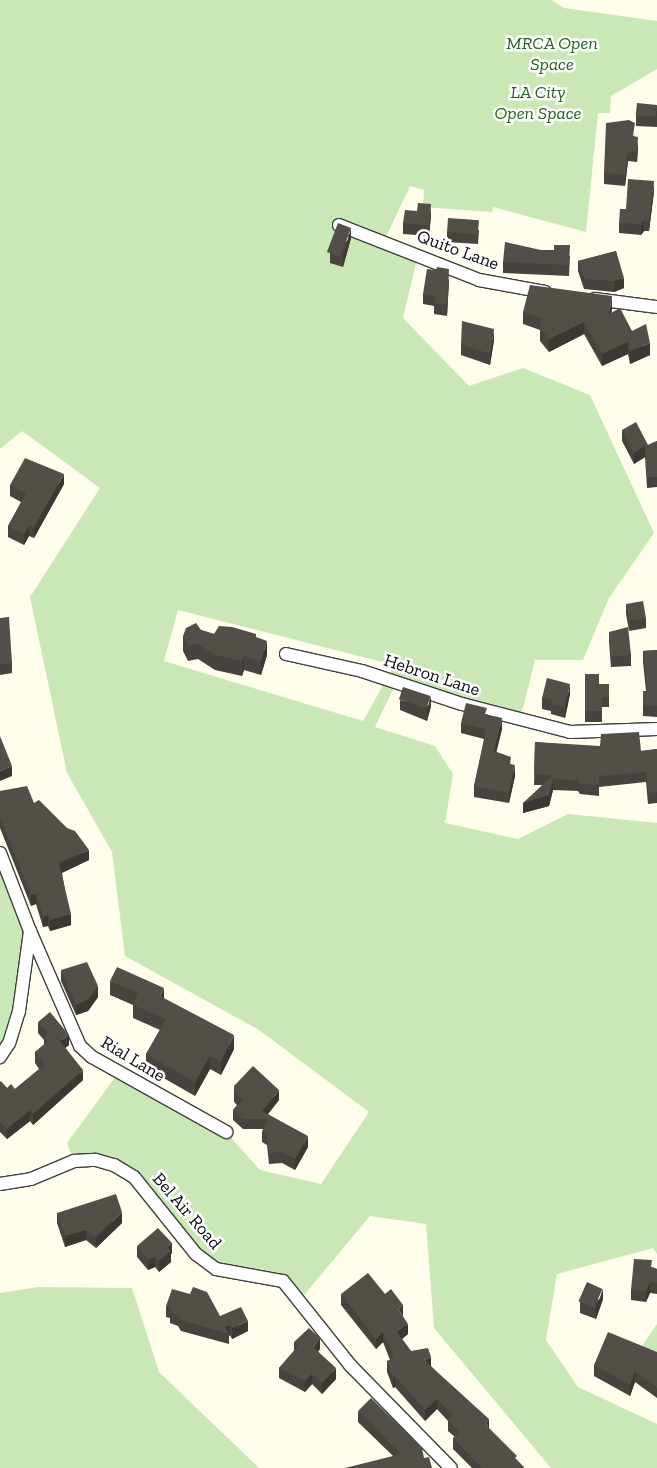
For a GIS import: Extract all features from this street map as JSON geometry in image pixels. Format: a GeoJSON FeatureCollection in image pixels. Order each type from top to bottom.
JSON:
{"type":"FeatureCollection","features":[{"type":"Feature","properties":{"kind":"street","name":"Quito Lane"},"geometry":{"type":"LineString","coordinates":[[339,225],[479,280],[554,294]]}},
{"type":"Feature","properties":{"kind":"street"},"geometry":{"type":"LineString","coordinates":[[582,297],[657,307]]}},
{"type":"Feature","properties":{"kind":"street","name":"Hebron Lane"},"geometry":{"type":"LineString","coordinates":[[286,654],[362,671],[462,704],[570,732],[657,729]]}},
{"type":"Feature","properties":{"kind":"street"},"geometry":{"type":"LineString","coordinates":[[0,854],[30,931],[19,1011],[9,1043],[0,1057]]}},
{"type":"Feature","properties":{"kind":"street","name":"Rial Lane"},"geometry":{"type":"LineString","coordinates":[[30,931],[80,1046],[92,1057],[226,1132]]}},
{"type":"Feature","properties":{"kind":"street","name":"Bel Air Road"},"geometry":{"type":"LineString","coordinates":[[0,1184],[31,1179],[74,1161],[96,1160],[114,1165],[134,1177],[196,1254],[216,1269],[264,1275],[283,1281],[350,1366],[451,1468]]}},
{"type":"Feature","properties":{"kind":"green space"},"geometry":{"type":"Polygon","coordinates":[[[0,0],[552,0],[564,8],[657,21],[657,69],[611,96],[610,113],[598,113],[586,232],[493,207],[492,212],[423,207],[424,190],[410,186],[384,241],[418,255],[403,318],[469,386],[523,368],[590,395],[654,533],[609,598],[583,660],[535,660],[520,720],[397,681],[375,727],[435,746],[453,774],[445,823],[518,839],[568,814],[657,823],[657,1254],[653,1248],[557,1274],[546,1340],[578,1387],[657,1424],[657,1468],[551,1468],[434,1328],[426,1224],[370,1216],[299,1301],[283,1281],[216,1269],[114,1165],[74,1161],[67,1143],[119,1072],[226,1132],[260,1170],[321,1184],[369,1112],[259,1030],[125,956],[112,852],[67,773],[30,597],[100,488],[22,431],[0,449],[0,0]],[[178,610],[164,661],[363,721],[394,665],[178,610]]]}},
{"type":"Feature","properties":{"kind":"green space"},"geometry":{"type":"Polygon","coordinates":[[[0,853],[30,931],[19,1011],[0,1057],[0,853]]]}},
{"type":"Feature","properties":{"kind":"green space"},"geometry":{"type":"Polygon","coordinates":[[[39,1287],[132,1288],[159,1372],[259,1468],[0,1468],[0,1293],[39,1287]]]}},
{"type":"Feature","properties":{"kind":"green space"},"geometry":{"type":"Polygon","coordinates":[[[657,1324],[657,1352],[642,1346],[657,1324]]]}},
{"type":"Feature","properties":{"kind":"building"},"geometry":{"type":"Polygon","coordinates":[[[637,103],[657,105],[656,117],[636,115],[637,103]]]}},
{"type":"Feature","properties":{"kind":"building"},"geometry":{"type":"Polygon","coordinates":[[[629,120],[635,123],[633,136],[638,137],[637,152],[628,151],[625,175],[604,173],[606,123],[629,120]]]}},
{"type":"Feature","properties":{"kind":"building"},"geometry":{"type":"Polygon","coordinates":[[[628,179],[654,181],[649,221],[644,220],[641,224],[619,223],[620,209],[626,209],[628,179]]]}},
{"type":"Feature","properties":{"kind":"building"},"geometry":{"type":"Polygon","coordinates":[[[418,203],[431,204],[429,226],[403,223],[405,210],[417,211],[418,203]]]}},
{"type":"Feature","properties":{"kind":"building"},"geometry":{"type":"Polygon","coordinates":[[[448,218],[479,220],[478,234],[447,232],[448,218]]]}},
{"type":"Feature","properties":{"kind":"building"},"geometry":{"type":"Polygon","coordinates":[[[338,223],[351,228],[340,257],[327,252],[338,223]]]}},
{"type":"Feature","properties":{"kind":"building"},"geometry":{"type":"Polygon","coordinates":[[[505,242],[541,250],[554,250],[554,245],[570,245],[569,265],[503,262],[505,242]]]}},
{"type":"Feature","properties":{"kind":"building"},"geometry":{"type":"Polygon","coordinates":[[[616,251],[624,278],[614,281],[584,279],[578,261],[616,251]]]}},
{"type":"Feature","properties":{"kind":"building"},"geometry":{"type":"Polygon","coordinates":[[[437,267],[449,269],[447,305],[434,303],[436,296],[423,294],[427,269],[436,270],[437,267]]]}},
{"type":"Feature","properties":{"kind":"building"},"geometry":{"type":"Polygon","coordinates":[[[530,285],[612,296],[609,314],[620,308],[632,331],[646,324],[650,343],[630,351],[628,342],[602,354],[584,322],[549,339],[540,328],[541,318],[523,312],[530,285]]]}},
{"type":"Feature","properties":{"kind":"building"},"geometry":{"type":"Polygon","coordinates":[[[462,321],[494,329],[490,354],[461,344],[462,321]]]}},
{"type":"Feature","properties":{"kind":"building"},"geometry":{"type":"Polygon","coordinates":[[[636,422],[648,445],[657,441],[657,477],[647,477],[645,446],[634,453],[622,430],[636,422]]]}},
{"type":"Feature","properties":{"kind":"building"},"geometry":{"type":"Polygon","coordinates":[[[25,458],[64,474],[34,527],[29,525],[24,535],[8,526],[26,494],[10,485],[25,458]]]}},
{"type":"Feature","properties":{"kind":"building"},"geometry":{"type":"Polygon","coordinates":[[[643,601],[646,618],[629,621],[626,604],[643,601]]]}},
{"type":"Feature","properties":{"kind":"building"},"geometry":{"type":"Polygon","coordinates":[[[9,617],[12,663],[0,664],[0,618],[9,617]]]}},
{"type":"Feature","properties":{"kind":"building"},"geometry":{"type":"Polygon","coordinates":[[[196,623],[201,630],[214,634],[219,626],[232,627],[256,634],[256,637],[267,641],[261,661],[244,656],[242,661],[215,655],[198,644],[188,646],[183,636],[186,628],[196,623]]]}},
{"type":"Feature","properties":{"kind":"building"},"geometry":{"type":"Polygon","coordinates":[[[628,627],[631,655],[611,657],[609,632],[628,627]]]}},
{"type":"Feature","properties":{"kind":"building"},"geometry":{"type":"Polygon","coordinates":[[[657,650],[657,706],[643,705],[643,691],[647,691],[643,651],[657,650]]]}},
{"type":"Feature","properties":{"kind":"building"},"geometry":{"type":"Polygon","coordinates":[[[585,674],[599,674],[599,684],[609,684],[609,697],[602,697],[602,711],[585,711],[585,674]]]}},
{"type":"Feature","properties":{"kind":"building"},"geometry":{"type":"Polygon","coordinates":[[[547,678],[570,684],[565,707],[551,704],[552,700],[542,698],[547,678]]]}},
{"type":"Feature","properties":{"kind":"building"},"geometry":{"type":"Polygon","coordinates":[[[403,687],[431,696],[427,708],[399,699],[403,687]]]}},
{"type":"Feature","properties":{"kind":"building"},"geometry":{"type":"Polygon","coordinates":[[[466,703],[487,708],[485,714],[502,718],[494,751],[511,757],[510,764],[515,765],[509,793],[474,786],[486,732],[485,729],[461,723],[466,703]]]}},
{"type":"Feature","properties":{"kind":"building"},"geometry":{"type":"Polygon","coordinates":[[[639,732],[641,751],[657,749],[657,792],[648,793],[646,772],[599,776],[599,785],[580,784],[578,780],[553,779],[549,795],[523,803],[553,775],[534,774],[535,742],[600,746],[601,734],[639,732]]]}},
{"type":"Feature","properties":{"kind":"building"},"geometry":{"type":"Polygon","coordinates":[[[0,736],[12,766],[0,771],[0,736]]]}},
{"type":"Feature","properties":{"kind":"building"},"geometry":{"type":"Polygon","coordinates":[[[27,786],[34,803],[39,800],[67,828],[75,831],[89,850],[59,863],[71,914],[50,920],[48,915],[43,917],[36,894],[31,895],[0,817],[0,791],[27,786]]]}},
{"type":"Feature","properties":{"kind":"building"},"geometry":{"type":"Polygon","coordinates":[[[87,962],[98,986],[88,1000],[76,1005],[61,970],[87,962]]]}},
{"type":"Feature","properties":{"kind":"building"},"geometry":{"type":"Polygon","coordinates":[[[117,967],[164,988],[160,996],[234,1035],[221,1061],[210,1056],[195,1082],[146,1054],[166,1019],[133,1005],[138,993],[110,981],[117,967]]]}},
{"type":"Feature","properties":{"kind":"building"},"geometry":{"type":"Polygon","coordinates":[[[50,1012],[69,1035],[60,1041],[83,1070],[33,1114],[30,1110],[7,1129],[0,1122],[0,1082],[7,1088],[11,1084],[15,1089],[45,1065],[35,1052],[48,1041],[44,1037],[48,1034],[38,1022],[50,1012]]]}},
{"type":"Feature","properties":{"kind":"building"},"geometry":{"type":"Polygon","coordinates":[[[253,1066],[279,1090],[262,1111],[308,1136],[295,1159],[282,1152],[269,1153],[267,1134],[262,1132],[269,1119],[243,1119],[233,1110],[243,1099],[234,1091],[234,1086],[253,1066]]]}},
{"type":"Feature","properties":{"kind":"building"},"geometry":{"type":"Polygon","coordinates":[[[116,1194],[122,1212],[96,1237],[86,1230],[65,1236],[57,1213],[116,1194]]]}},
{"type":"Feature","properties":{"kind":"building"},"geometry":{"type":"Polygon","coordinates":[[[158,1228],[172,1243],[167,1247],[171,1251],[159,1261],[155,1257],[148,1260],[137,1246],[158,1228]]]}},
{"type":"Feature","properties":{"kind":"building"},"geometry":{"type":"Polygon","coordinates":[[[634,1259],[652,1260],[651,1267],[657,1269],[657,1283],[650,1282],[646,1291],[631,1290],[634,1259]]]}},
{"type":"Feature","properties":{"kind":"building"},"geometry":{"type":"Polygon","coordinates":[[[368,1273],[385,1294],[391,1289],[403,1305],[398,1309],[408,1324],[397,1332],[411,1351],[428,1348],[431,1357],[424,1360],[489,1419],[486,1423],[487,1426],[517,1456],[515,1458],[523,1468],[482,1468],[453,1438],[460,1432],[448,1420],[453,1415],[437,1399],[425,1410],[395,1376],[393,1377],[387,1361],[394,1358],[383,1332],[376,1339],[341,1294],[368,1273]]]}},
{"type":"Feature","properties":{"kind":"building"},"geometry":{"type":"Polygon","coordinates":[[[587,1282],[603,1289],[594,1308],[578,1301],[587,1282]]]}},
{"type":"Feature","properties":{"kind":"building"},"geometry":{"type":"Polygon","coordinates":[[[193,1287],[207,1292],[220,1316],[241,1307],[248,1321],[232,1328],[230,1325],[225,1327],[229,1334],[181,1320],[178,1315],[170,1312],[171,1308],[166,1306],[172,1289],[190,1294],[193,1287]]]}},
{"type":"Feature","properties":{"kind":"building"},"geometry":{"type":"Polygon","coordinates":[[[309,1328],[320,1338],[313,1347],[336,1368],[322,1383],[312,1374],[305,1381],[279,1368],[298,1346],[294,1342],[309,1328]]]}},
{"type":"Feature","properties":{"kind":"building"},"geometry":{"type":"Polygon","coordinates":[[[608,1332],[657,1352],[657,1388],[635,1371],[630,1385],[594,1365],[608,1332]]]}},
{"type":"Feature","properties":{"kind":"building"},"geometry":{"type":"Polygon","coordinates":[[[371,1398],[422,1448],[424,1458],[429,1457],[432,1468],[345,1468],[401,1454],[358,1411],[371,1398]]]}},
{"type":"Feature","properties":{"kind":"park label","name":"MRCA Open Space"},"geometry":{"type":"Point","coordinates":[552,54]}},
{"type":"Feature","properties":{"kind":"park label","name":"LA City Open Space"},"geometry":{"type":"Point","coordinates":[538,104]}}]}
